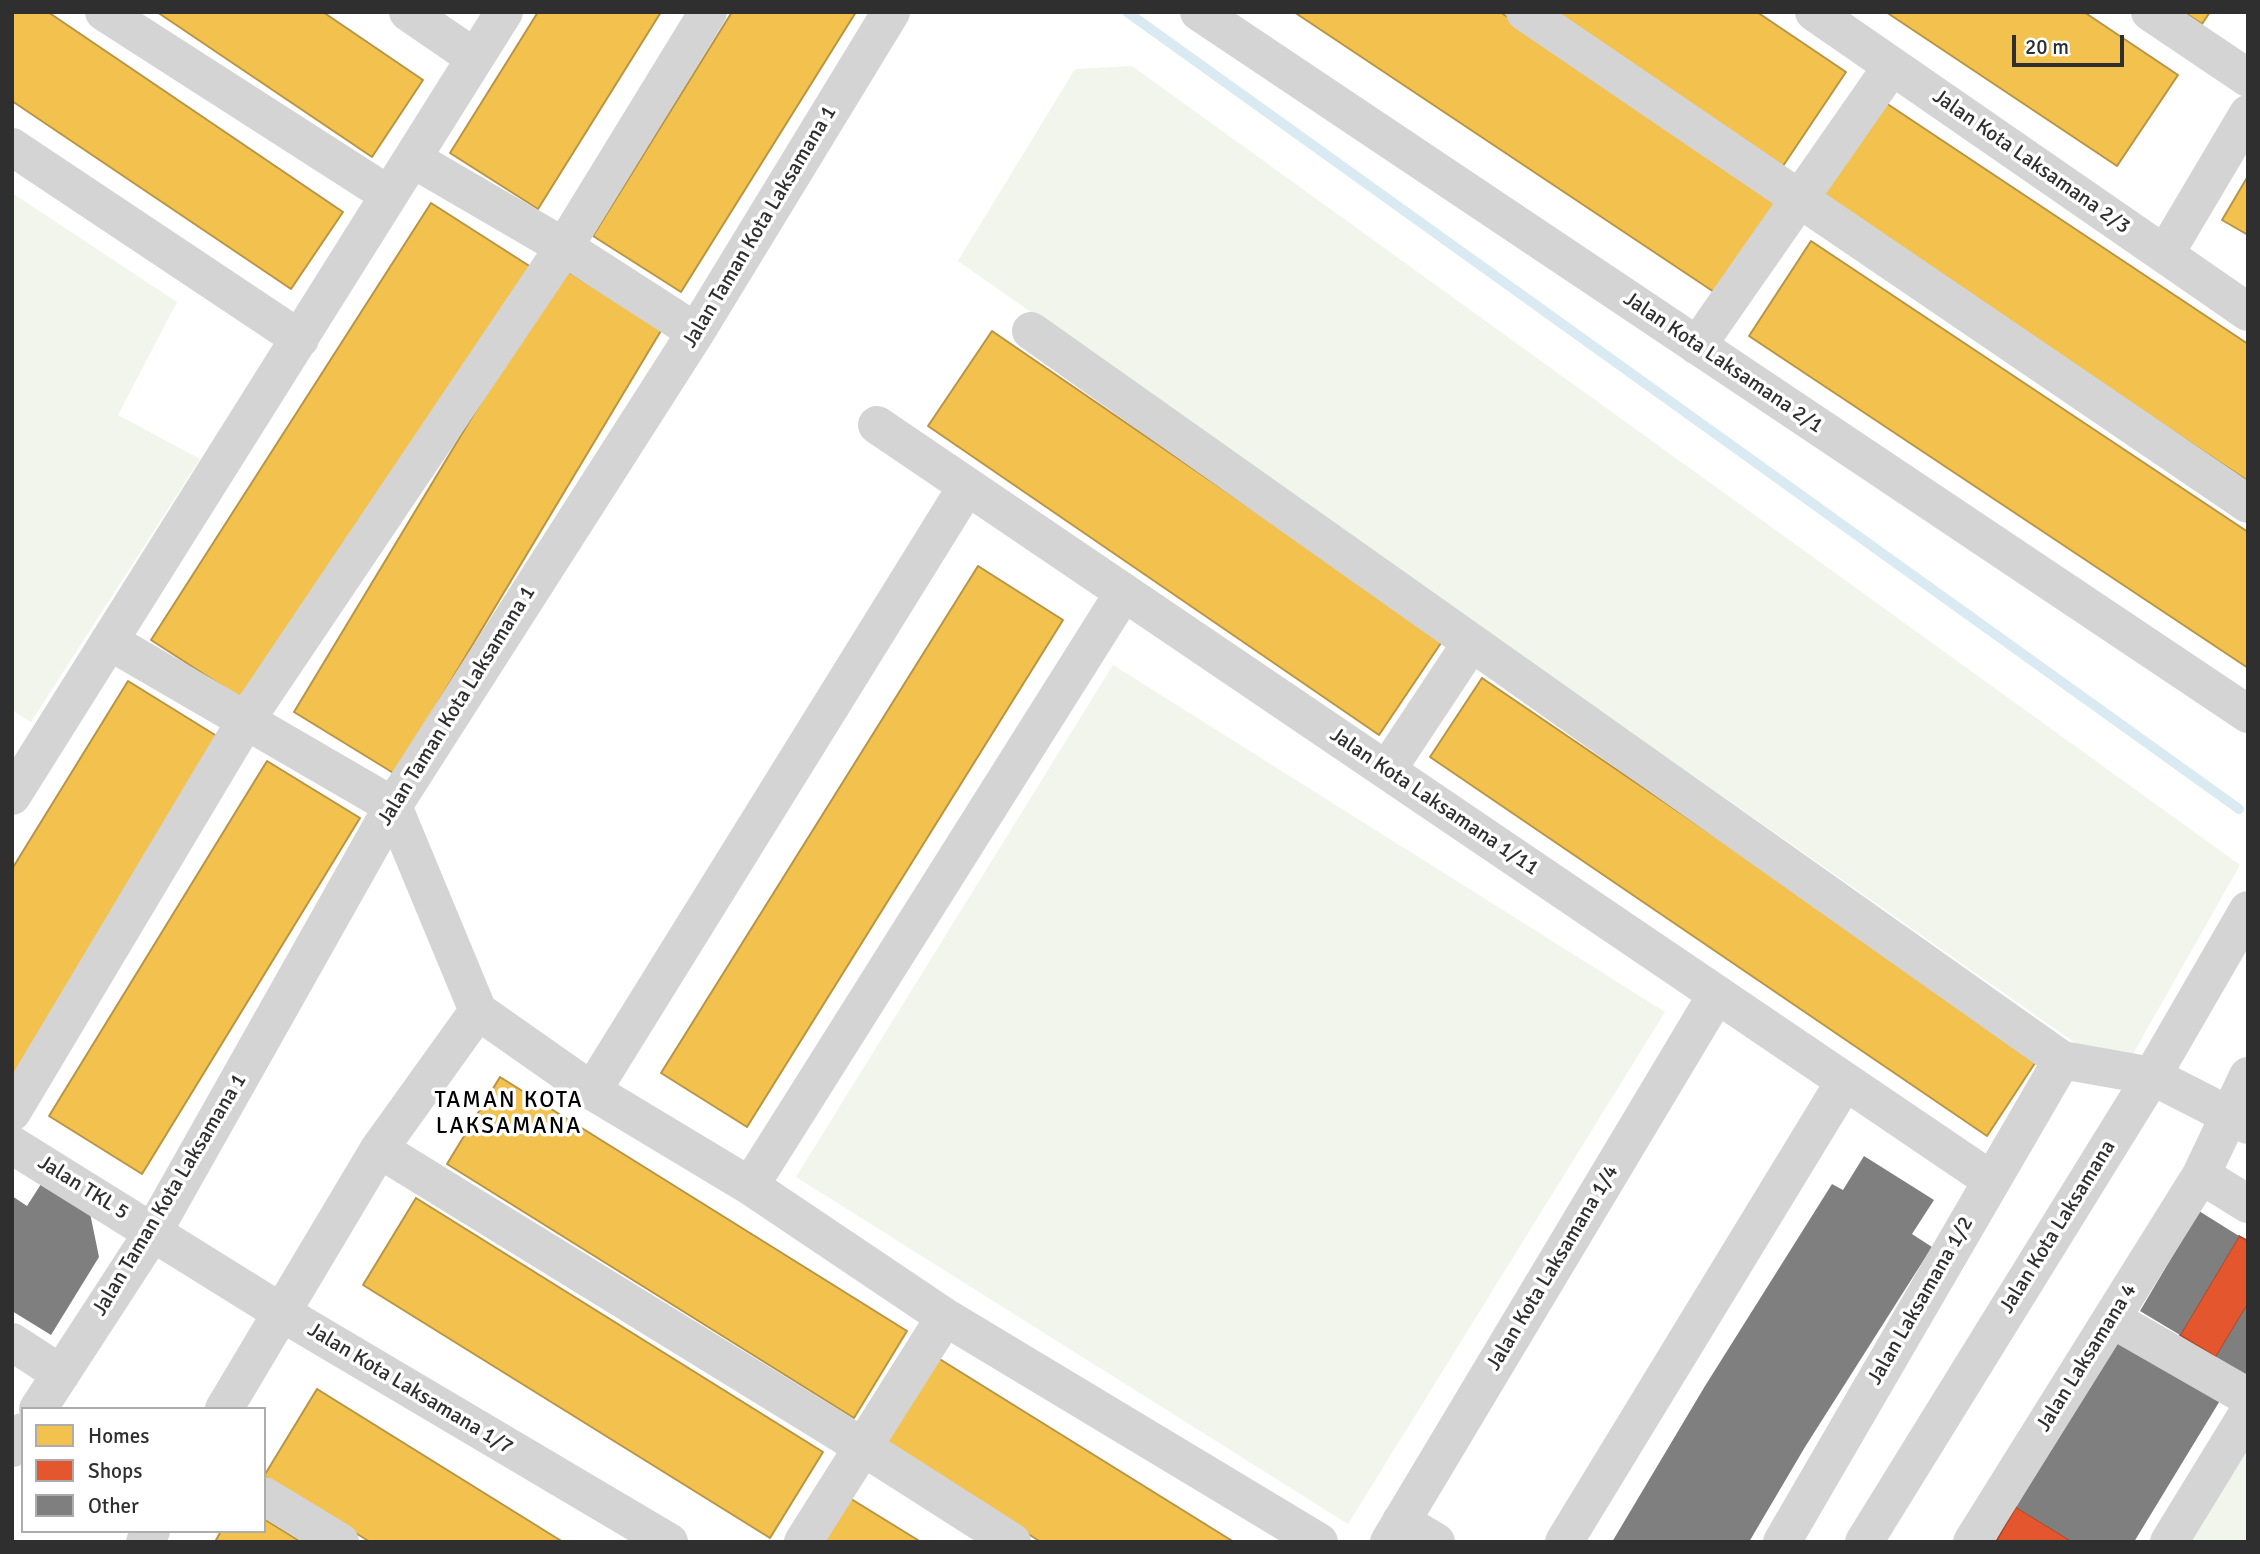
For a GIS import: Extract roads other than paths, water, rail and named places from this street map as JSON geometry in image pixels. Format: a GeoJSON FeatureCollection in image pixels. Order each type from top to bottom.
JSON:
{"type":"FeatureCollection","features":[{"type":"Feature","properties":{"kind":"street"},"geometry":{"type":"LineString","coordinates":[[104,12],[389,195]]}},
{"type":"Feature","properties":{"kind":"street"},"geometry":{"type":"LineString","coordinates":[[408,12],[475,58]]}},
{"type":"Feature","properties":{"kind":"street"},"geometry":{"type":"LineString","coordinates":[[12,796],[23,756],[109,641],[504,12]]}},
{"type":"Feature","properties":{"kind":"street"},"geometry":{"type":"LineString","coordinates":[[12,1112],[246,720],[564,247],[708,12]]}},
{"type":"Feature","properties":{"kind":"street","name":"Jalan Taman Kota Laksamana 1"},"geometry":{"type":"LineString","coordinates":[[39,1407],[153,1232],[393,806],[696,332],[891,12]]}},
{"type":"Feature","properties":{"kind":"street","name":"Jalan Kota Laksamana 2/1"},"geometry":{"type":"LineString","coordinates":[[1199,12],[2248,714]]}},
{"type":"Feature","properties":{"kind":"street"},"geometry":{"type":"LineString","coordinates":[[1525,12],[2248,504]]}},
{"type":"Feature","properties":{"kind":"street","name":"Jalan Kota Laksamana 2/3"},"geometry":{"type":"LineString","coordinates":[[1814,12],[2248,312]]}},
{"type":"Feature","properties":{"kind":"street"},"geometry":{"type":"LineString","coordinates":[[2150,12],[2248,78]]}},
{"type":"Feature","properties":{"kind":"street"},"geometry":{"type":"LineString","coordinates":[[1697,346],[1892,66]]}},
{"type":"Feature","properties":{"kind":"street"},"geometry":{"type":"LineString","coordinates":[[2165,254],[2248,114]]}},
{"type":"Feature","properties":{"kind":"street"},"geometry":{"type":"LineString","coordinates":[[12,147],[299,338]]}},
{"type":"Feature","properties":{"kind":"street"},"geometry":{"type":"LineString","coordinates":[[412,159],[564,247],[696,332]]}},
{"type":"Feature","properties":{"kind":"street"},"geometry":{"type":"LineString","coordinates":[[1031,331],[2062,1060],[2152,1076],[2238,1119]]}},
{"type":"Feature","properties":{"kind":"street","name":"Jalan Kota Laksamana 1/11"},"geometry":{"type":"LineString","coordinates":[[877,425],[1991,1180]]}},
{"type":"Feature","properties":{"kind":"street"},"geometry":{"type":"LineString","coordinates":[[592,1091],[968,486]]}},
{"type":"Feature","properties":{"kind":"street"},"geometry":{"type":"LineString","coordinates":[[750,1186],[1124,592]]}},
{"type":"Feature","properties":{"kind":"street"},"geometry":{"type":"LineString","coordinates":[[109,641],[393,806],[478,1011],[592,1091],[750,1186],[945,1317],[1318,1542]]}},
{"type":"Feature","properties":{"kind":"street"},"geometry":{"type":"LineString","coordinates":[[1387,770],[1471,643]]}},
{"type":"Feature","properties":{"kind":"street","name":"Jalan Kota Laksamana"},"geometry":{"type":"LineString","coordinates":[[1864,1542],[2152,1076],[2248,909]]}},
{"type":"Feature","properties":{"kind":"street","name":"Jalan Kota Laksamana 1/4"},"geometry":{"type":"LineString","coordinates":[[1395,1531],[1717,994]]}},
{"type":"Feature","properties":{"kind":"street"},"geometry":{"type":"LineString","coordinates":[[225,1407],[379,1149],[478,1011]]}},
{"type":"Feature","properties":{"kind":"street","name":"Jalan Laksamana 1/2"},"geometry":{"type":"LineString","coordinates":[[1782,1542],[2062,1060]]}},
{"type":"Feature","properties":{"kind":"street","name":"Jalan Laksamana 4"},"geometry":{"type":"LineString","coordinates":[[1972,1542],[2238,1119],[2248,1076]]}},
{"type":"Feature","properties":{"kind":"street"},"geometry":{"type":"LineString","coordinates":[[1564,1542],[1845,1081]]}},
{"type":"Feature","properties":{"kind":"street","name":"Jalan TKL 5"},"geometry":{"type":"LineString","coordinates":[[12,1145],[153,1232]]}},
{"type":"Feature","properties":{"kind":"street"},"geometry":{"type":"LineString","coordinates":[[379,1149],[863,1447],[1012,1542]]}},
{"type":"Feature","properties":{"kind":"street"},"geometry":{"type":"LineString","coordinates":[[2201,1175],[2248,1204]]}},
{"type":"Feature","properties":{"kind":"street","name":"Jalan Kota Laksamana 1/7"},"geometry":{"type":"LineString","coordinates":[[153,1232],[282,1313],[669,1542]]}},
{"type":"Feature","properties":{"kind":"street"},"geometry":{"type":"LineString","coordinates":[[803,1542],[945,1317]]}},
{"type":"Feature","properties":{"kind":"street"},"geometry":{"type":"LineString","coordinates":[[2112,1319],[2248,1396]]}},
{"type":"Feature","properties":{"kind":"street"},"geometry":{"type":"LineString","coordinates":[[12,1342],[61,1374]]}},
{"type":"Feature","properties":{"kind":"street"},"geometry":{"type":"LineString","coordinates":[[2169,1542],[2248,1413]]}},
{"type":"Feature","properties":{"kind":"street"},"geometry":{"type":"LineString","coordinates":[[266,1497],[340,1542]]}},
{"type":"Feature","properties":{"kind":"street"},"geometry":{"type":"LineString","coordinates":[[1395,1531],[1436,1542]]}},
{"type":"Feature","properties":{"kind":"waterway"},"geometry":{"type":"LineString","coordinates":[[1127,12],[2239,809]]}},
{"type":"Feature","properties":{"kind":"district","name":"TAMAN KOTA LAKSAMANA"},"geometry":{"type":"Point","coordinates":[509,1114]}}]}
